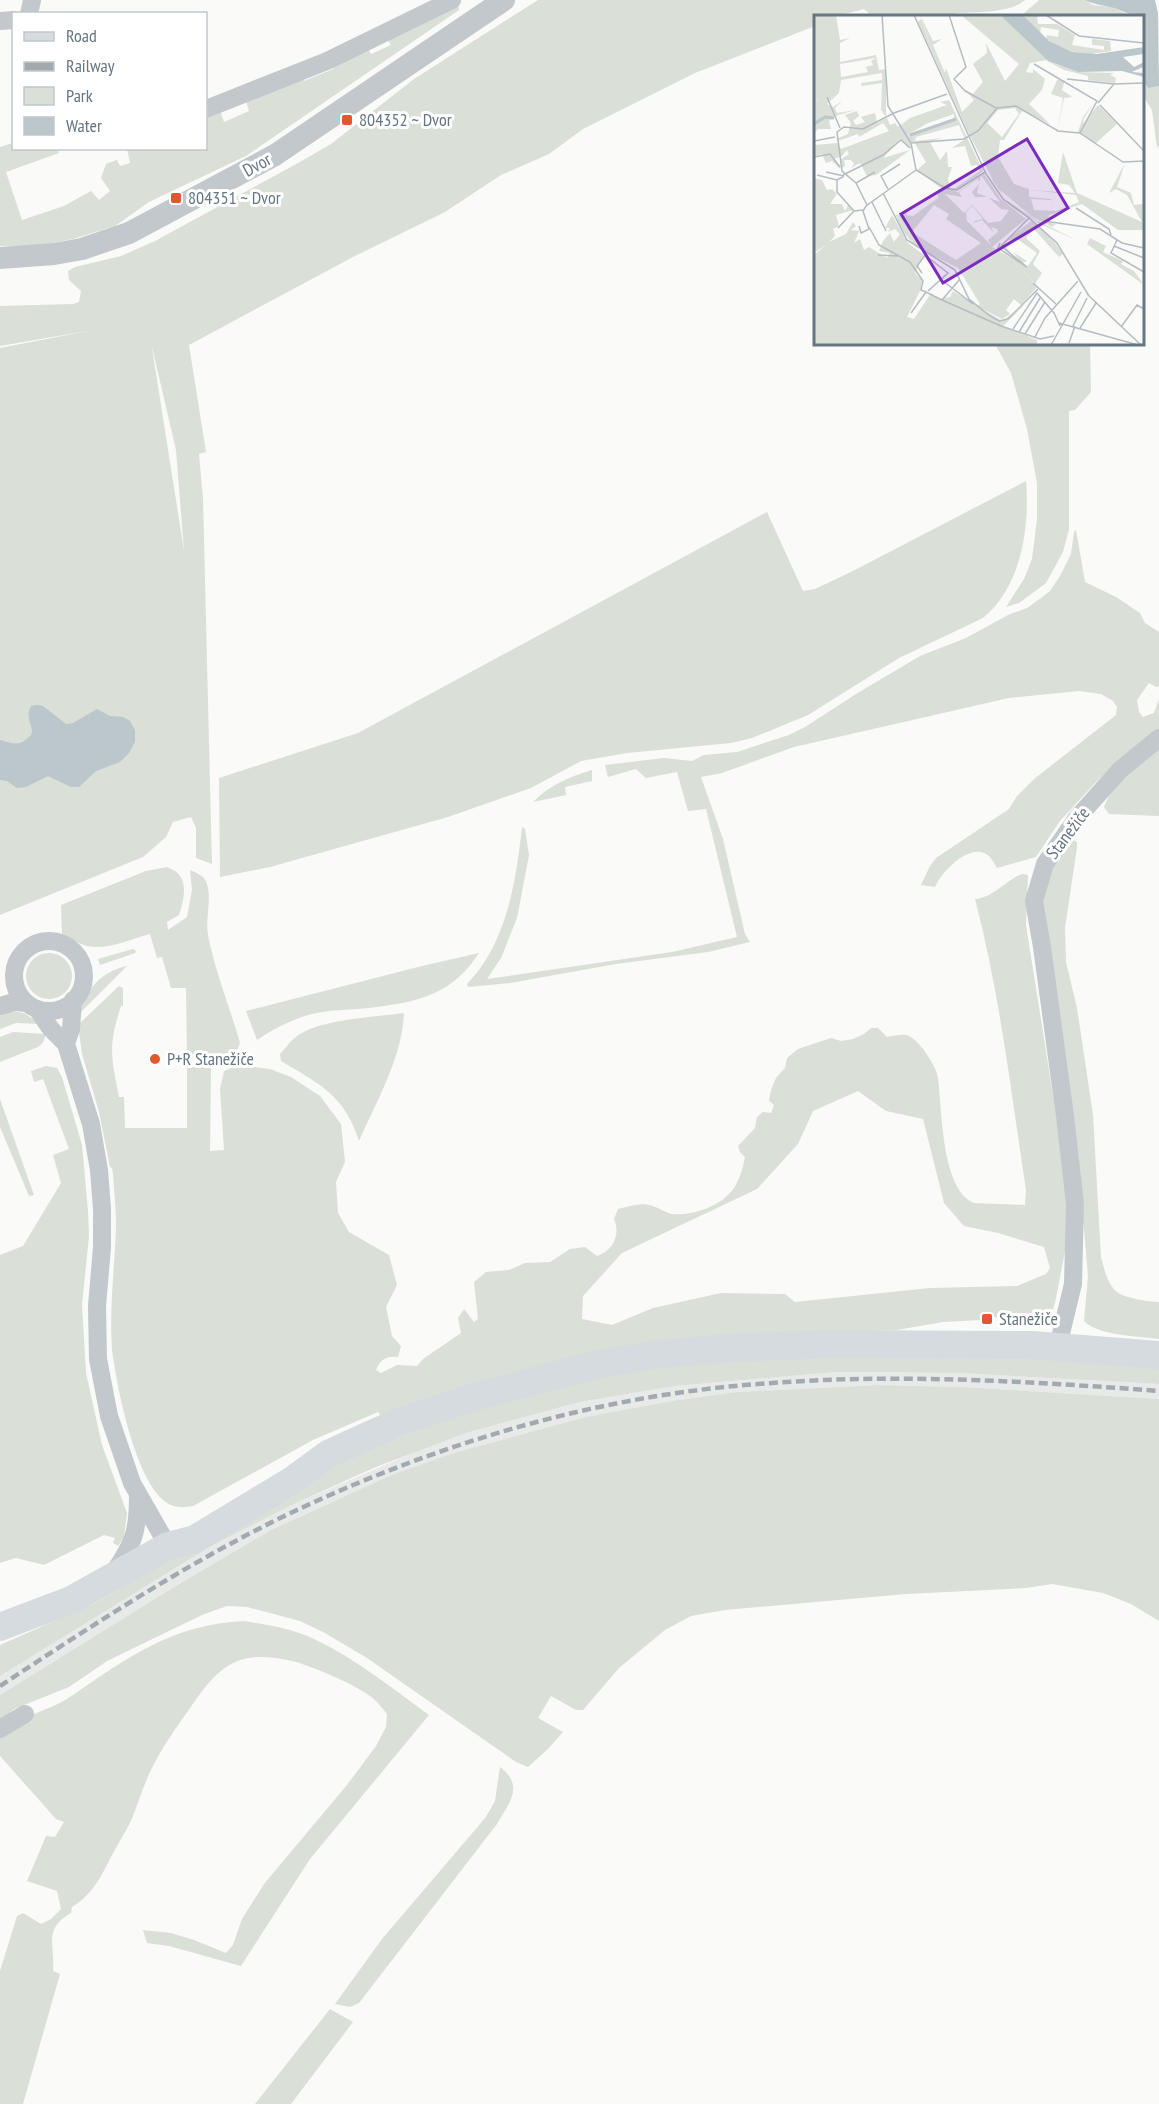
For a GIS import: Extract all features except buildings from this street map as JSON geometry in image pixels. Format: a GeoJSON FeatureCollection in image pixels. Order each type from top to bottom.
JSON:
{"type":"FeatureCollection","features":[{"type":"Feature","properties":{"kind":"main road"},"geometry":{"type":"LineString","coordinates":[[0,1627],[71,1600],[168,1546],[195,1539],[291,1480],[328,1454],[399,1422],[474,1397],[585,1368],[652,1355],[729,1348],[833,1344],[935,1343],[1058,1347],[1159,1355]]}},
{"type":"Feature","properties":{"kind":"street"},"geometry":{"type":"LineString","coordinates":[[207,109],[336,57],[452,0]]}},
{"type":"Feature","properties":{"kind":"street","name":"Dvor"},"geometry":{"type":"LineString","coordinates":[[0,258],[54,254],[82,249],[129,233],[276,155],[491,3]]}},
{"type":"Feature","properties":{"kind":"street","name":"Stanežiče"},"geometry":{"type":"LineString","coordinates":[[1058,1347],[1073,1284],[1075,1204],[1065,1116],[1034,901],[1045,864],[1077,818],[1120,770],[1159,738]]}},
{"type":"Feature","properties":{"kind":"street"},"geometry":{"type":"LineString","coordinates":[[0,1006],[14,1002],[32,1006],[52,1011],[67,1005],[82,986],[83,970],[77,955],[63,943],[54,941],[35,943],[20,954],[14,972],[16,989],[32,1006],[51,1029],[66,1044],[91,1124],[99,1170],[102,1209],[102,1247],[97,1306],[98,1359],[109,1416],[121,1455],[138,1496],[168,1546]]}},
{"type":"Feature","properties":{"kind":"street"},"geometry":{"type":"LineString","coordinates":[[0,985],[14,972]]}},
{"type":"Feature","properties":{"kind":"street"},"geometry":{"type":"LineString","coordinates":[[66,1044],[72,1024],[73,1000]]}},
{"type":"Feature","properties":{"kind":"street"},"geometry":{"type":"LineString","coordinates":[[108,1581],[131,1545],[136,1531],[138,1496]]}},
{"type":"Feature","properties":{"kind":"street"},"geometry":{"type":"LineString","coordinates":[[0,1729],[25,1714]]}},
{"type":"Feature","properties":{"kind":"shaded area"},"geometry":{"type":"Polygon","coordinates":[[[837,1372],[958,1373],[1159,1384],[1159,1399],[964,1387],[877,1385],[737,1392],[586,1417],[389,1476],[271,1530],[0,1695],[0,1676],[213,1545],[296,1503],[422,1449],[466,1433],[580,1402],[675,1386],[837,1372]]]}},
{"type":"Feature","properties":{"kind":"green space"},"geometry":{"type":"Polygon","coordinates":[[[538,0],[1025,0],[1002,10],[953,15],[869,15],[864,9],[841,15],[814,15],[814,26],[695,73],[583,129],[549,154],[501,175],[445,212],[353,257],[189,345],[206,452],[199,454],[203,499],[212,864],[196,858],[196,828],[191,817],[173,822],[166,837],[143,857],[0,915],[0,348],[93,330],[0,346],[0,306],[79,302],[81,291],[69,280],[68,271],[75,267],[121,256],[155,241],[331,144],[414,79],[538,0]],[[152,347],[184,551],[176,450],[152,347]]]}},
{"type":"Feature","properties":{"kind":"green space"},"geometry":{"type":"Polygon","coordinates":[[[1039,0],[1085,0],[1093,5],[1112,7],[1129,15],[1018,15],[1023,14],[1039,0]]]}},
{"type":"Feature","properties":{"kind":"green space"},"geometry":{"type":"Polygon","coordinates":[[[458,2],[459,10],[246,156],[149,202],[115,226],[73,239],[37,246],[0,246],[0,147],[12,143],[12,150],[58,150],[59,153],[6,172],[22,220],[64,206],[91,191],[99,200],[110,191],[101,178],[106,164],[117,160],[120,166],[130,163],[127,150],[207,150],[207,114],[220,110],[224,122],[249,111],[246,101],[302,76],[304,81],[333,69],[340,58],[367,46],[371,54],[391,45],[387,39],[458,2]]]}},
{"type":"Feature","properties":{"kind":"green space"},"geometry":{"type":"Polygon","coordinates":[[[1144,84],[1148,88],[1159,84],[1159,145],[1157,148],[1152,110],[1144,98],[1144,84]]]}},
{"type":"Feature","properties":{"kind":"green space"},"geometry":{"type":"Polygon","coordinates":[[[996,345],[1090,345],[1091,392],[1075,410],[1069,411],[1069,529],[1063,552],[1046,583],[1019,603],[1006,607],[1024,579],[1032,559],[1037,519],[1037,483],[1027,429],[1011,373],[996,345]]]}},
{"type":"Feature","properties":{"kind":"green space"},"geometry":{"type":"Polygon","coordinates":[[[1026,481],[1026,518],[1020,556],[1006,590],[996,605],[983,618],[899,658],[808,715],[752,738],[731,743],[627,753],[581,761],[531,788],[448,817],[270,867],[220,877],[219,778],[358,733],[767,512],[803,591],[815,589],[853,571],[1026,481]]]}},
{"type":"Feature","properties":{"kind":"green space"},"geometry":{"type":"Polygon","coordinates":[[[1076,530],[1085,582],[1116,597],[1140,613],[1145,623],[1159,632],[1159,686],[1156,687],[1149,683],[1137,700],[1139,712],[1143,717],[1154,713],[1159,699],[1159,730],[1137,745],[1097,781],[1060,821],[1036,857],[997,868],[989,856],[982,852],[974,852],[950,866],[935,887],[921,885],[936,858],[1009,809],[1017,796],[1034,779],[1116,715],[1117,707],[1113,701],[1101,694],[1079,691],[1009,698],[794,747],[722,773],[701,777],[723,839],[745,934],[750,942],[708,952],[616,964],[510,983],[468,987],[467,984],[481,968],[492,950],[500,931],[513,890],[522,827],[525,829],[529,855],[517,918],[501,958],[487,979],[672,952],[737,937],[706,809],[688,811],[677,772],[646,778],[636,769],[608,777],[605,765],[664,758],[692,761],[704,755],[737,752],[789,735],[920,656],[966,638],[1008,615],[1027,608],[1041,598],[1050,591],[1060,576],[1071,554],[1076,530]]]}},
{"type":"Feature","properties":{"kind":"green space"},"geometry":{"type":"Polygon","coordinates":[[[1159,748],[1159,816],[1109,814],[1104,807],[1113,787],[1159,748]]]}},
{"type":"Feature","properties":{"kind":"green space"},"geometry":{"type":"Polygon","coordinates":[[[592,770],[592,781],[565,787],[566,795],[533,802],[560,782],[592,770]]]}},
{"type":"Feature","properties":{"kind":"green space"},"geometry":{"type":"Polygon","coordinates":[[[1073,840],[1077,842],[1077,847],[1065,928],[1066,962],[1077,1008],[1093,1115],[1101,1257],[1108,1280],[1117,1292],[1131,1298],[1159,1302],[1159,1339],[1099,1330],[1084,1321],[1088,1276],[1084,1229],[1042,909],[1044,889],[1061,849],[1073,840]]]}},
{"type":"Feature","properties":{"kind":"green space"},"geometry":{"type":"Polygon","coordinates":[[[167,867],[179,875],[184,887],[179,915],[167,922],[168,930],[187,917],[192,890],[190,870],[203,877],[207,884],[208,935],[240,1043],[236,1054],[217,1061],[187,1058],[186,988],[171,988],[162,957],[157,958],[150,934],[117,944],[92,947],[62,934],[61,905],[146,871],[167,867]]]}},
{"type":"Feature","properties":{"kind":"green space"},"geometry":{"type":"Polygon","coordinates":[[[1022,874],[1028,875],[1026,925],[1062,1152],[1067,1207],[1067,1241],[1055,1303],[1052,1312],[1045,1319],[984,1317],[981,1320],[943,1322],[897,1330],[785,1334],[383,1419],[378,1412],[313,1440],[193,1506],[174,1506],[161,1498],[149,1482],[131,1436],[114,1365],[111,1333],[116,1225],[113,1174],[99,1112],[82,1054],[78,1025],[119,986],[123,988],[123,1006],[121,1006],[114,1031],[112,1051],[119,1097],[124,1097],[125,1128],[187,1128],[187,1065],[211,1068],[210,1151],[224,1150],[220,1089],[224,1071],[238,1065],[270,1069],[291,1077],[320,1096],[341,1124],[345,1162],[336,1182],[338,1213],[349,1232],[389,1255],[397,1285],[386,1307],[392,1336],[401,1346],[398,1357],[384,1359],[380,1363],[376,1370],[381,1373],[397,1365],[417,1366],[423,1359],[461,1333],[458,1318],[464,1309],[474,1322],[478,1319],[474,1282],[486,1272],[509,1270],[525,1263],[550,1262],[570,1249],[585,1247],[597,1256],[603,1254],[611,1246],[616,1236],[614,1219],[618,1209],[646,1204],[670,1213],[680,1214],[698,1211],[722,1200],[734,1188],[742,1169],[745,1157],[738,1146],[755,1128],[757,1117],[763,1112],[771,1113],[774,1105],[769,1101],[771,1090],[776,1078],[785,1068],[787,1058],[798,1049],[831,1038],[841,1041],[853,1039],[871,1028],[878,1028],[887,1037],[906,1035],[916,1041],[937,1073],[942,1127],[949,1166],[963,1195],[974,1203],[1025,1205],[1026,1190],[1004,1044],[975,899],[988,896],[1022,874]],[[858,1091],[813,1111],[798,1144],[757,1189],[622,1253],[583,1296],[582,1319],[612,1325],[653,1308],[721,1293],[785,1294],[795,1302],[930,1288],[1017,1286],[1046,1274],[1050,1268],[1044,1247],[998,1233],[964,1226],[944,1203],[923,1119],[886,1111],[858,1091]]]}},
{"type":"Feature","properties":{"kind":"green space"},"geometry":{"type":"Polygon","coordinates":[[[133,949],[135,953],[100,965],[98,959],[133,949]]]}},
{"type":"Feature","properties":{"kind":"green space"},"geometry":{"type":"Polygon","coordinates":[[[49,953],[58,954],[65,960],[71,967],[71,985],[65,992],[58,998],[49,999],[40,998],[33,992],[27,985],[26,976],[27,967],[33,960],[40,954],[49,953]]]}},
{"type":"Feature","properties":{"kind":"green space"},"geometry":{"type":"Polygon","coordinates":[[[479,953],[459,977],[435,993],[392,1005],[316,1013],[285,1024],[257,1040],[246,1011],[422,966],[479,953]]]}},
{"type":"Feature","properties":{"kind":"green space"},"geometry":{"type":"Polygon","coordinates":[[[127,966],[78,1015],[95,983],[109,973],[127,966]]]}},
{"type":"Feature","properties":{"kind":"green space"},"geometry":{"type":"Polygon","coordinates":[[[10,1011],[24,1013],[40,1024],[16,1023],[0,1029],[0,1013],[10,1011]]]}},
{"type":"Feature","properties":{"kind":"green space"},"geometry":{"type":"Polygon","coordinates":[[[404,1013],[394,1062],[359,1141],[346,1113],[338,1102],[308,1077],[281,1061],[280,1054],[296,1037],[318,1026],[404,1013]]]}},
{"type":"Feature","properties":{"kind":"green space"},"geometry":{"type":"Polygon","coordinates":[[[13,1032],[45,1034],[45,1038],[38,1047],[0,1062],[0,1037],[13,1032]]]}},
{"type":"Feature","properties":{"kind":"green space"},"geometry":{"type":"Polygon","coordinates":[[[46,1066],[57,1068],[62,1077],[82,1145],[89,1236],[82,1305],[86,1373],[102,1445],[127,1513],[124,1537],[118,1546],[113,1543],[115,1538],[104,1535],[44,1565],[16,1558],[0,1563],[0,1255],[23,1246],[61,1183],[53,1155],[69,1149],[43,1079],[34,1082],[31,1071],[46,1066]]]}},
{"type":"Feature","properties":{"kind":"green space"},"geometry":{"type":"Polygon","coordinates":[[[0,1099],[34,1195],[29,1196],[0,1127],[0,1099]]]}},
{"type":"Feature","properties":{"kind":"green space"},"geometry":{"type":"Polygon","coordinates":[[[1020,1356],[1159,1365],[1159,1384],[958,1373],[837,1372],[675,1386],[580,1402],[466,1433],[376,1467],[296,1503],[213,1545],[0,1676],[0,1645],[95,1603],[353,1453],[543,1386],[707,1359],[1020,1356]]]}},
{"type":"Feature","properties":{"kind":"green space"},"geometry":{"type":"Polygon","coordinates":[[[877,1385],[964,1387],[1159,1399],[1159,1621],[1131,1604],[1103,1593],[1052,1584],[1026,1588],[906,1594],[725,1610],[691,1616],[665,1630],[619,1668],[583,1710],[576,1710],[551,1696],[538,1718],[563,1732],[528,1767],[516,1762],[367,1658],[325,1633],[300,1621],[247,1607],[227,1606],[202,1615],[107,1661],[69,1687],[14,1709],[0,1722],[0,1695],[271,1530],[389,1476],[454,1453],[586,1417],[737,1392],[877,1385]]]}},
{"type":"Feature","properties":{"kind":"green space"},"geometry":{"type":"Polygon","coordinates":[[[244,1621],[290,1630],[316,1640],[360,1665],[429,1715],[310,1859],[241,1966],[169,1946],[147,1943],[143,1930],[171,1933],[226,1953],[233,1945],[242,1919],[264,1884],[347,1785],[376,1746],[386,1727],[387,1714],[375,1700],[359,1689],[323,1672],[292,1661],[258,1657],[244,1659],[221,1671],[211,1680],[160,1753],[148,1776],[131,1821],[100,1878],[85,1897],[72,1907],[71,1913],[62,1919],[54,1931],[52,1938],[53,1971],[60,1974],[23,2104],[0,2104],[0,1971],[17,1916],[23,1913],[41,1924],[51,1919],[61,1909],[57,1891],[27,1881],[46,1836],[55,1837],[64,1822],[56,1819],[0,1756],[0,1735],[27,1717],[68,1699],[113,1668],[153,1645],[195,1628],[244,1621]]]}},
{"type":"Feature","properties":{"kind":"green space"},"geometry":{"type":"Polygon","coordinates":[[[500,1767],[508,1774],[513,1788],[510,1802],[497,1824],[359,2003],[350,2007],[335,2004],[382,1939],[486,1817],[495,1801],[500,1767]]]}},
{"type":"Feature","properties":{"kind":"green space"},"geometry":{"type":"Polygon","coordinates":[[[330,2009],[353,2022],[291,2104],[255,2104],[330,2009]]]}},
{"type":"Feature","properties":{"kind":"water"},"geometry":{"type":"Polygon","coordinates":[[[1085,0],[1155,0],[1158,13],[1159,86],[1148,88],[1144,83],[1144,15],[1131,15],[1085,0]]]}},
{"type":"Feature","properties":{"kind":"water"},"geometry":{"type":"Polygon","coordinates":[[[31,706],[43,706],[66,724],[73,723],[97,709],[110,716],[123,717],[130,721],[135,730],[135,742],[120,762],[96,771],[79,787],[71,787],[48,776],[26,787],[17,788],[7,781],[0,780],[0,740],[11,743],[25,741],[32,732],[29,718],[31,706]]]}},
{"type":"Feature","properties":{"kind":"railway"},"geometry":{"type":"LineString","coordinates":[[0,1686],[72,1639],[220,1549],[297,1510],[408,1463],[464,1443],[580,1411],[698,1390],[758,1384],[858,1379],[959,1380],[1159,1391]]}},
{"type":"Feature","properties":{"kind":"place","name":"804352 ~ Dvor"},"geometry":{"type":"Point","coordinates":[347,120]}},
{"type":"Feature","properties":{"kind":"place","name":"804351 ~ Dvor"},"geometry":{"type":"Point","coordinates":[176,198]}},
{"type":"Feature","properties":{"kind":"place","name":"P+R Stanežiče"},"geometry":{"type":"Point","coordinates":[155,1059]}},
{"type":"Feature","properties":{"kind":"place","name":"Stanežiče"},"geometry":{"type":"Point","coordinates":[987,1319]}}]}
